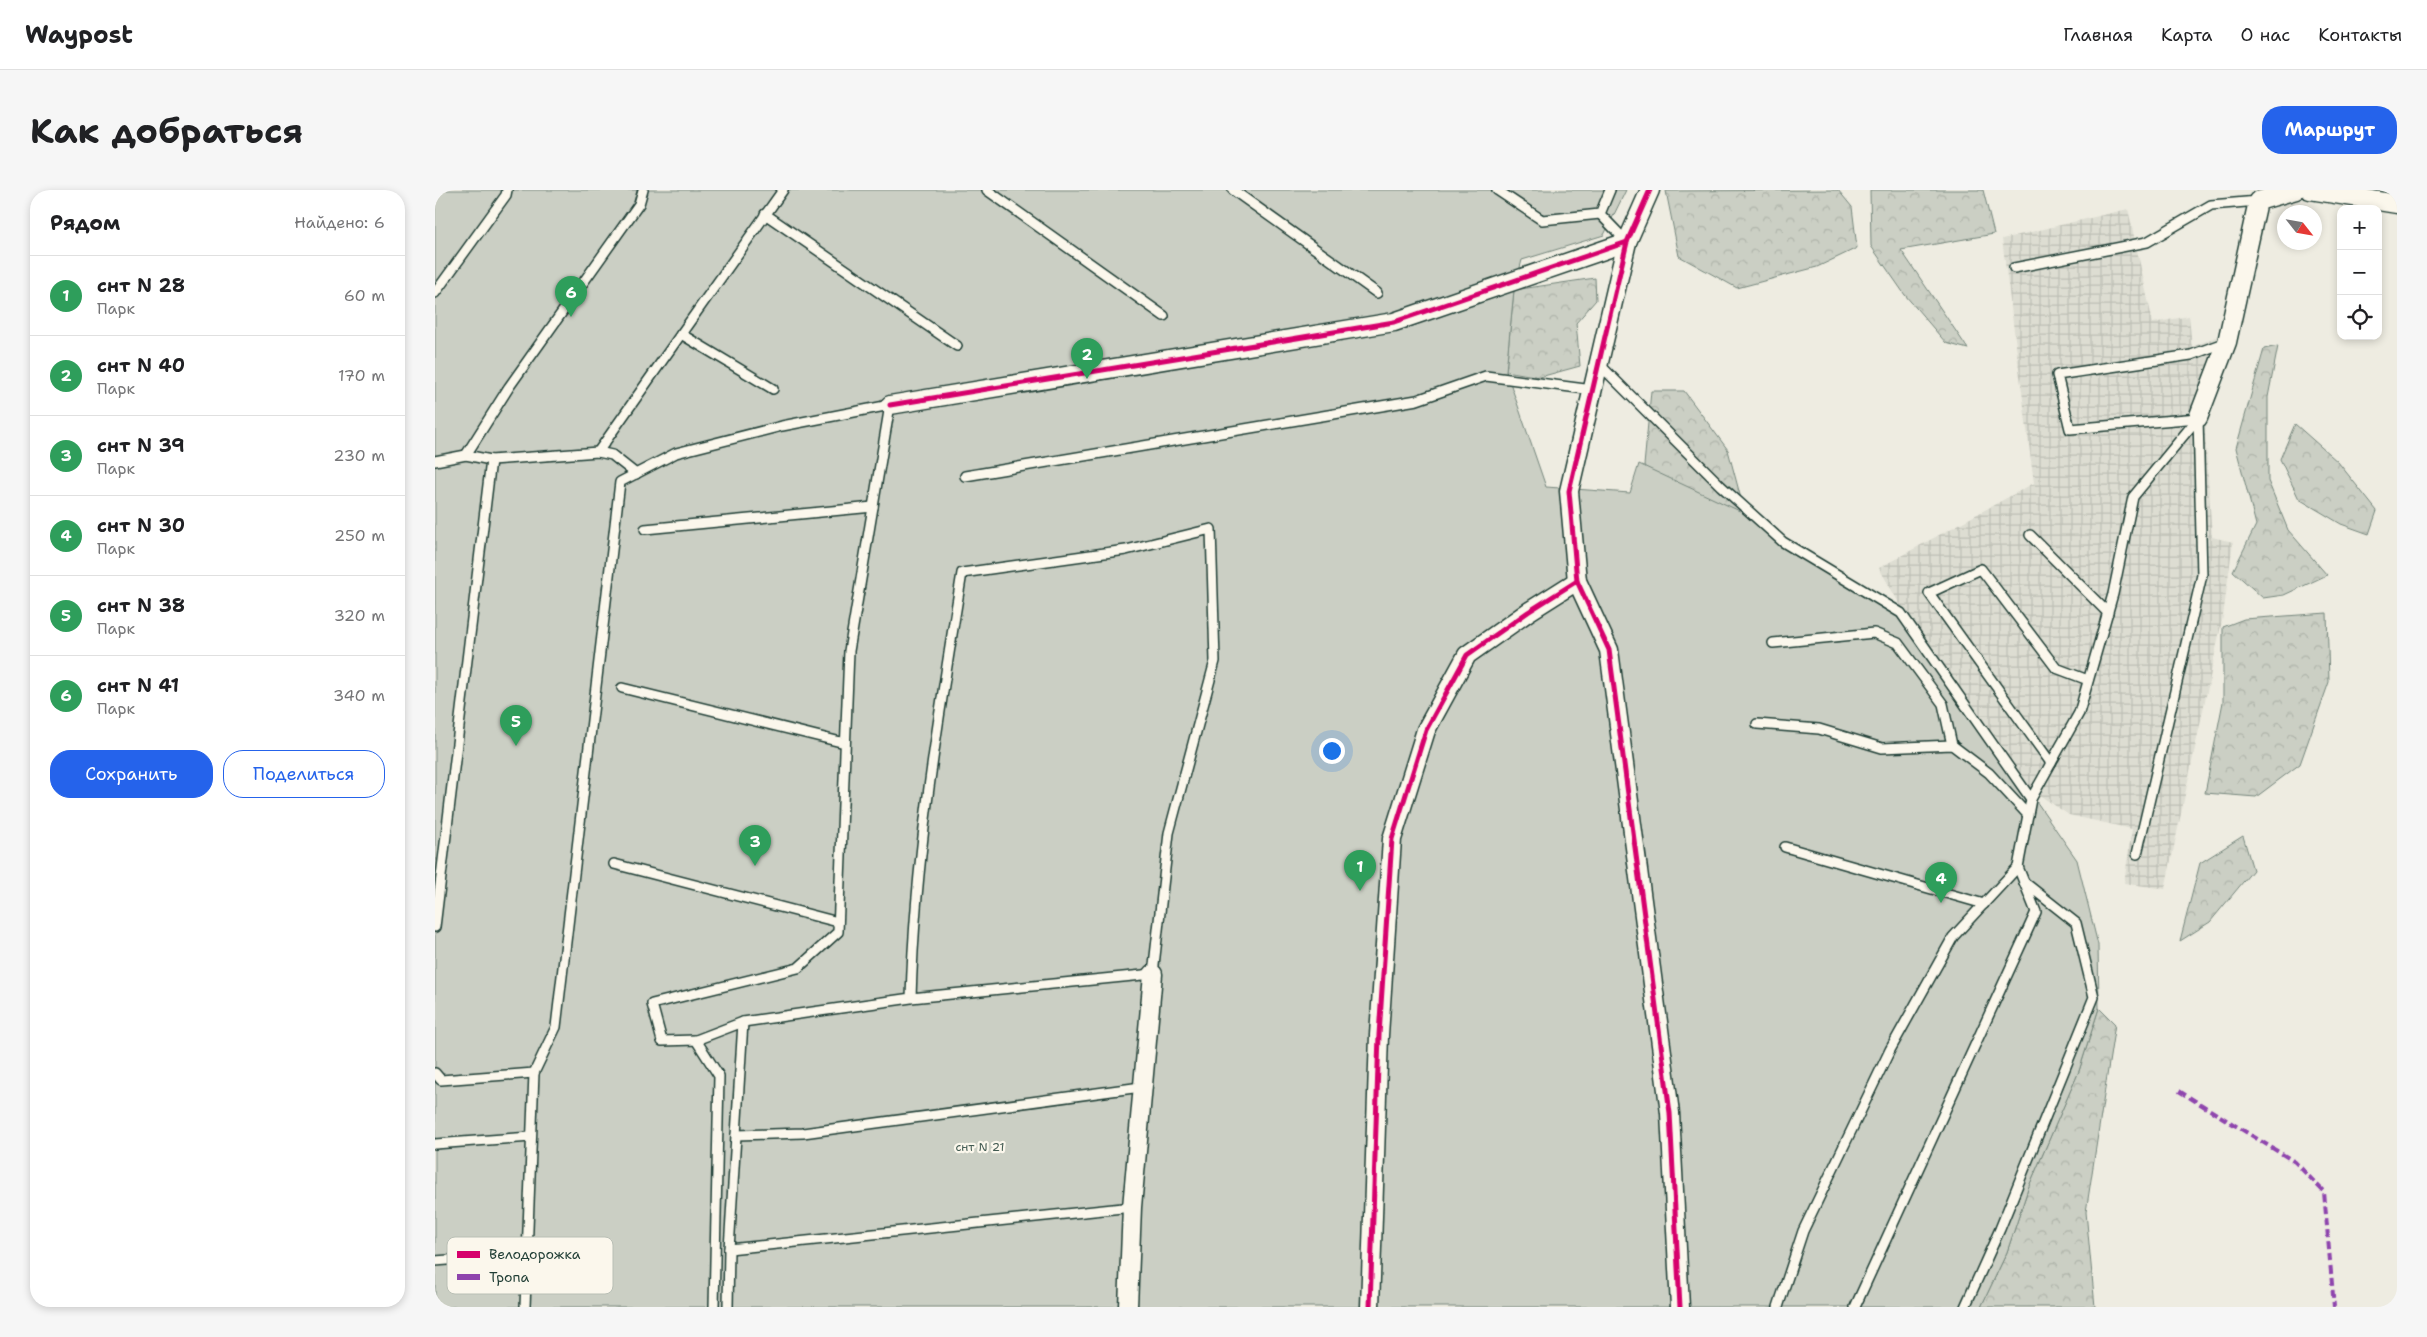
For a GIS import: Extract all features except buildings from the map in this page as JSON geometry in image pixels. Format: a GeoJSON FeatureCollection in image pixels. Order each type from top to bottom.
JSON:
{"type":"FeatureCollection","features":[{"type":"Feature","properties":{"kind":"street"},"geometry":{"type":"LineString","coordinates":[[1650,190],[1627,242],[1569,491],[1577,582],[1609,650],[1670,1113],[1681,1307]]}},
{"type":"Feature","properties":{"kind":"street"},"geometry":{"type":"LineString","coordinates":[[2198,418],[2227,342],[2258,201],[2296,190]]}},
{"type":"Feature","properties":{"kind":"street"},"geometry":{"type":"LineString","coordinates":[[2310,190],[2397,204]]}},
{"type":"Feature","properties":{"kind":"street"},"geometry":{"type":"LineString","coordinates":[[890,405],[1393,322],[1627,242]]}},
{"type":"Feature","properties":{"kind":"street"},"geometry":{"type":"LineString","coordinates":[[1370,1307],[1379,1035],[1392,838],[1426,730],[1467,655],[1527,612],[1577,582]]}},
{"type":"Feature","properties":{"kind":"street"},"geometry":{"type":"LineString","coordinates":[[1128,1307],[1132,1207],[1141,1087],[1153,974]]}},
{"type":"Feature","properties":{"kind":"lane"},"geometry":{"type":"LineString","coordinates":[[435,293],[506,195],[507,190]]}},
{"type":"Feature","properties":{"kind":"lane"},"geometry":{"type":"LineString","coordinates":[[466,455],[509,387],[639,204],[643,190]]}},
{"type":"Feature","properties":{"kind":"lane"},"geometry":{"type":"LineString","coordinates":[[598,452],[783,190]]}},
{"type":"Feature","properties":{"kind":"lane"},"geometry":{"type":"LineString","coordinates":[[987,190],[1164,316]]}},
{"type":"Feature","properties":{"kind":"lane"},"geometry":{"type":"LineString","coordinates":[[1233,190],[1377,293]]}},
{"type":"Feature","properties":{"kind":"lane"},"geometry":{"type":"LineString","coordinates":[[1497,190],[1542,220],[1601,214]]}},
{"type":"Feature","properties":{"kind":"lane"},"geometry":{"type":"LineString","coordinates":[[1601,214],[1610,190]]}},
{"type":"Feature","properties":{"kind":"lane"},"geometry":{"type":"LineString","coordinates":[[2014,268],[2147,242],[2211,205],[2258,201]]}},
{"type":"Feature","properties":{"kind":"lane"},"geometry":{"type":"LineString","coordinates":[[765,214],[957,346]]}},
{"type":"Feature","properties":{"kind":"lane"},"geometry":{"type":"LineString","coordinates":[[1601,214],[1627,242]]}},
{"type":"Feature","properties":{"kind":"lane"},"geometry":{"type":"LineString","coordinates":[[681,334],[773,389]]}},
{"type":"Feature","properties":{"kind":"lane"},"geometry":{"type":"LineString","coordinates":[[2198,418],[2070,429],[2057,375],[2191,355],[2227,342]]}},
{"type":"Feature","properties":{"kind":"lane"},"geometry":{"type":"LineString","coordinates":[[1599,364],[1714,479],[1783,542],[1901,613],[2031,799]]}},
{"type":"Feature","properties":{"kind":"lane"},"geometry":{"type":"LineString","coordinates":[[965,476],[1417,400],[1486,376],[1593,390]]}},
{"type":"Feature","properties":{"kind":"lane"},"geometry":{"type":"LineString","coordinates":[[528,1237],[534,1073],[556,1027],[620,482],[676,453],[782,426],[890,405],[849,651],[838,932],[798,968],[652,1004],[662,1041],[696,1040],[743,1022],[911,998],[1153,974],[1169,833],[1215,661],[1211,529],[1126,550],[961,573],[932,763],[913,920],[911,998]]}},
{"type":"Feature","properties":{"kind":"lane"},"geometry":{"type":"LineString","coordinates":[[1778,1307],[1803,1232],[1890,1050],[1953,937],[2018,867],[2031,799],[2079,712],[2108,613],[2133,498],[2198,418]]}},
{"type":"Feature","properties":{"kind":"lane"},"geometry":{"type":"LineString","coordinates":[[2137,854],[2202,575],[2198,418]]}},
{"type":"Feature","properties":{"kind":"lane"},"geometry":{"type":"LineString","coordinates":[[435,461],[466,455],[491,460],[598,452],[612,455],[636,474]]}},
{"type":"Feature","properties":{"kind":"lane"},"geometry":{"type":"LineString","coordinates":[[435,927],[491,460]]}},
{"type":"Feature","properties":{"kind":"lane"},"geometry":{"type":"LineString","coordinates":[[645,529],[873,507]]}},
{"type":"Feature","properties":{"kind":"lane"},"geometry":{"type":"LineString","coordinates":[[2030,535],[2108,613]]}},
{"type":"Feature","properties":{"kind":"lane"},"geometry":{"type":"LineString","coordinates":[[2051,763],[1929,593],[1981,569],[2056,668],[2088,680]]}},
{"type":"Feature","properties":{"kind":"lane"},"geometry":{"type":"LineString","coordinates":[[1773,643],[1874,633],[1899,643],[1943,704],[1952,745]]}},
{"type":"Feature","properties":{"kind":"lane"},"geometry":{"type":"LineString","coordinates":[[623,688],[845,742]]}},
{"type":"Feature","properties":{"kind":"lane"},"geometry":{"type":"LineString","coordinates":[[1757,724],[1819,729],[1882,748],[1952,745],[1989,773],[2028,815]]}},
{"type":"Feature","properties":{"kind":"lane"},"geometry":{"type":"LineString","coordinates":[[1785,847],[1984,904]]}},
{"type":"Feature","properties":{"kind":"lane"},"geometry":{"type":"LineString","coordinates":[[614,864],[838,922]]}},
{"type":"Feature","properties":{"kind":"lane"},"geometry":{"type":"LineString","coordinates":[[1855,1307],[2036,912],[2018,867]]}},
{"type":"Feature","properties":{"kind":"lane"},"geometry":{"type":"LineString","coordinates":[[1965,1307],[2000,1229],[2094,997],[2076,923],[2024,882]]}},
{"type":"Feature","properties":{"kind":"lane"},"geometry":{"type":"LineString","coordinates":[[728,1307],[735,1135],[743,1022]]}},
{"type":"Feature","properties":{"kind":"lane"},"geometry":{"type":"LineString","coordinates":[[696,1040],[719,1076],[715,1307]]}},
{"type":"Feature","properties":{"kind":"lane"},"geometry":{"type":"LineString","coordinates":[[435,1073],[441,1080],[534,1073]]}},
{"type":"Feature","properties":{"kind":"lane"},"geometry":{"type":"LineString","coordinates":[[735,1135],[803,1133],[1141,1087]]}},
{"type":"Feature","properties":{"kind":"lane"},"geometry":{"type":"LineString","coordinates":[[435,1144],[531,1137]]}},
{"type":"Feature","properties":{"kind":"lane"},"geometry":{"type":"LineString","coordinates":[[729,1249],[1132,1207]]}},
{"type":"Feature","properties":{"kind":"lane"},"geometry":{"type":"LineString","coordinates":[[525,1294],[525,1307]]}},
{"type":"Feature","properties":{"kind":"shaded area"},"geometry":{"type":"Polygon","coordinates":[[[2128,209],[2153,323],[2189,316],[2192,347],[2220,335],[2213,359],[2205,433],[2212,537],[2233,542],[2223,616],[2165,889],[2124,883],[2132,829],[2069,815],[2026,786],[1902,608],[1879,568],[2034,483],[2002,239],[2128,209]]]}},
{"type":"Feature","properties":{"kind":"green space","name":"снт N 21"},"geometry":{"type":"Polygon","coordinates":[[[435,190],[1626,190],[1604,235],[1522,260],[1514,290],[1506,371],[1546,487],[1630,493],[1639,464],[1744,513],[1902,608],[2077,860],[2098,945],[2099,1008],[2079,1071],[2029,1186],[2007,1252],[1981,1307],[435,1307],[435,190]]]}},
{"type":"Feature","properties":{"kind":"green space"},"geometry":{"type":"Polygon","coordinates":[[[1838,190],[1852,207],[1857,248],[1817,267],[1737,288],[1679,256],[1666,191],[1838,190]]]}},
{"type":"Feature","properties":{"kind":"green space"},"geometry":{"type":"Polygon","coordinates":[[[1870,190],[1983,190],[1994,234],[1901,250],[1968,349],[1946,343],[1905,295],[1871,246],[1870,190]]]}},
{"type":"Feature","properties":{"kind":"green space"},"geometry":{"type":"Polygon","coordinates":[[[1595,278],[1596,300],[1576,323],[1580,366],[1540,377],[1506,371],[1514,290],[1595,278]]]}},
{"type":"Feature","properties":{"kind":"green space"},"geometry":{"type":"Polygon","coordinates":[[[2278,346],[2268,397],[2268,481],[2288,530],[2327,575],[2284,595],[2263,598],[2233,571],[2256,525],[2236,448],[2264,349],[2278,346]]]}},
{"type":"Feature","properties":{"kind":"green space"},"geometry":{"type":"Polygon","coordinates":[[[1651,391],[1684,391],[1728,450],[1747,521],[1643,476],[1651,391]]]}},
{"type":"Feature","properties":{"kind":"green space"},"geometry":{"type":"Polygon","coordinates":[[[2295,424],[2338,462],[2377,511],[2369,534],[2341,524],[2299,499],[2280,459],[2295,424]]]}},
{"type":"Feature","properties":{"kind":"green space"},"geometry":{"type":"Polygon","coordinates":[[[2327,613],[2329,682],[2300,764],[2256,797],[2205,793],[2223,702],[2223,627],[2244,619],[2327,613]]]}},
{"type":"Feature","properties":{"kind":"green space"},"geometry":{"type":"Polygon","coordinates":[[[2243,836],[2253,870],[2210,922],[2180,941],[2200,863],[2243,836]]]}},
{"type":"Feature","properties":{"kind":"green space"},"geometry":{"type":"Polygon","coordinates":[[[2099,1008],[2115,1024],[2086,1212],[2095,1307],[1981,1307],[2007,1252],[2029,1186],[2079,1071],[2099,1008]]]}},
{"type":"Feature","properties":{"kind":"marked path"},"geometry":{"type":"LineString","coordinates":[[2179,1091],[2295,1162],[2324,1192],[2334,1307]]}},
{"type":"Feature","properties":{"kind":"cycle path"},"geometry":{"type":"LineString","coordinates":[[1650,190],[1627,242],[1569,491],[1577,581],[1609,650],[1670,1113],[1680,1307]]}},
{"type":"Feature","properties":{"kind":"cycle path"},"geometry":{"type":"LineString","coordinates":[[890,405],[1394,322],[1627,242]]}},
{"type":"Feature","properties":{"kind":"cycle path"},"geometry":{"type":"LineString","coordinates":[[1370,1307],[1379,1035],[1392,839],[1426,730],[1467,655],[1528,612],[1577,581]]}},
{"type":"Feature","properties":{"kind":"place","name":"снт N 41"},"geometry":{"type":"Point","coordinates":[571,317]}},
{"type":"Feature","properties":{"kind":"place","name":"снт N 40"},"geometry":{"type":"Point","coordinates":[1087,379]}},
{"type":"Feature","properties":{"kind":"place","name":"снт N 38"},"geometry":{"type":"Point","coordinates":[516,746]}},
{"type":"Feature","properties":{"kind":"place","name":"снт N 39"},"geometry":{"type":"Point","coordinates":[755,866]}},
{"type":"Feature","properties":{"kind":"place","name":"снт N 28"},"geometry":{"type":"Point","coordinates":[1360,891]}},
{"type":"Feature","properties":{"kind":"place","name":"снт N 30"},"geometry":{"type":"Point","coordinates":[1941,903]}}]}
